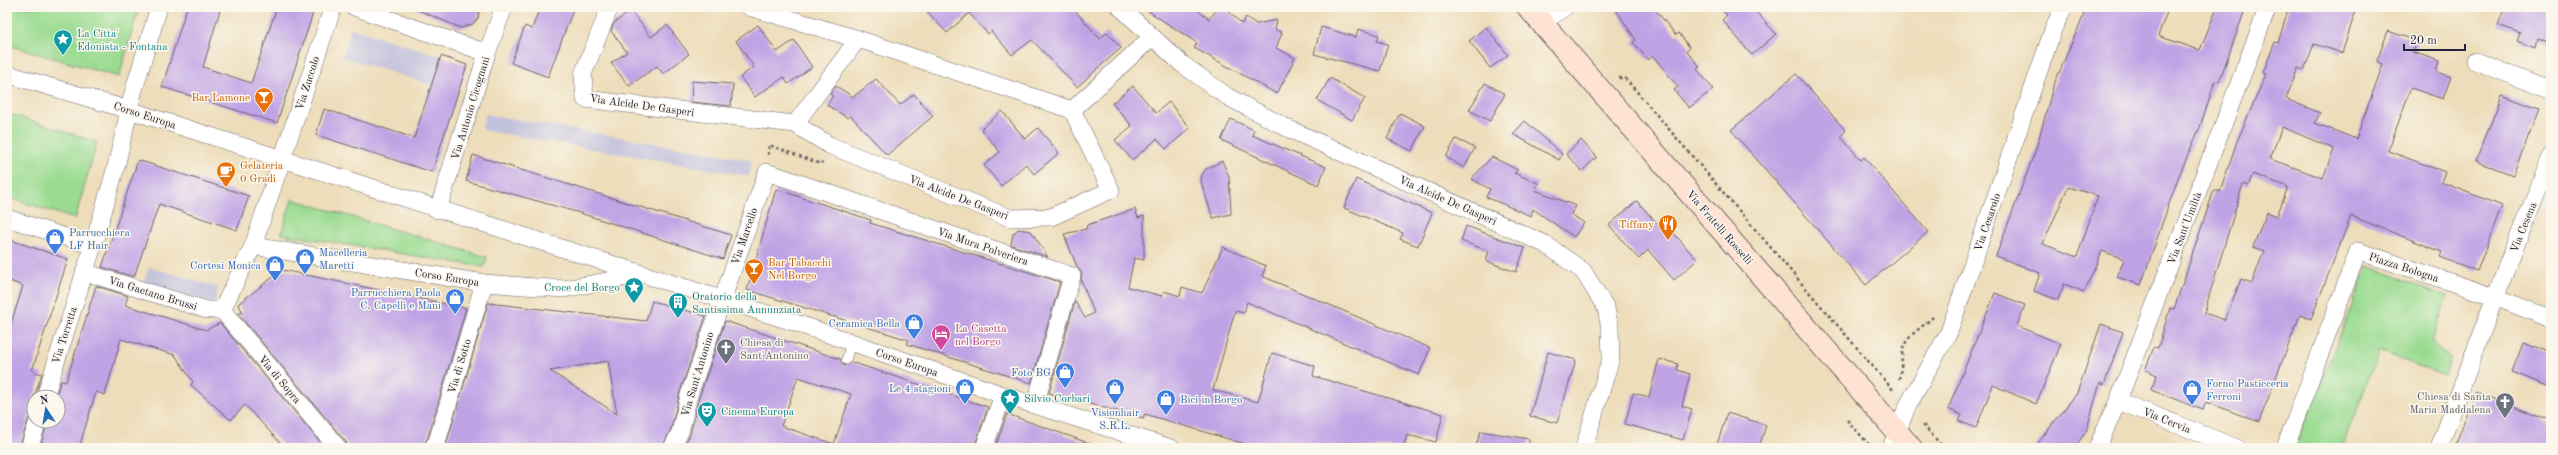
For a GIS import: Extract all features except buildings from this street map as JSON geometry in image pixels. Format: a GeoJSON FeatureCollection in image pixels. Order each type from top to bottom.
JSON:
{"type":"FeatureCollection","features":[{"type":"Feature","properties":{"kind":"main road","name":"Via Fratelli Rosselli"},"geometry":{"type":"LineString","coordinates":[[1528,7],[1900,443]]}},
{"type":"Feature","properties":{"kind":"street","name":"Via Torretta"},"geometry":{"type":"LineString","coordinates":[[47,389],[93,246],[116,167],[129,110],[159,7]]}},
{"type":"Feature","properties":{"kind":"street","name":"Via Zuccolo"},"geometry":{"type":"LineString","coordinates":[[282,160],[333,7]]}},
{"type":"Feature","properties":{"kind":"street"},"geometry":{"type":"LineString","coordinates":[[354,7],[487,53]]}},
{"type":"Feature","properties":{"kind":"street","name":"Via Antonio Cicognani"},"geometry":{"type":"LineString","coordinates":[[438,210],[487,53],[504,7]]}},
{"type":"Feature","properties":{"kind":"street","name":"Via Alcide De Gasperi"},"geometry":{"type":"LineString","coordinates":[[610,7],[583,74],[585,99],[795,124],[829,145],[1010,218],[1051,217],[1111,190],[1072,110]]}},
{"type":"Feature","properties":{"kind":"street"},"geometry":{"type":"LineString","coordinates":[[749,7],[858,40],[1072,110],[1152,37]]}},
{"type":"Feature","properties":{"kind":"street","name":"Via Alcide De Gasperi"},"geometry":{"type":"LineString","coordinates":[[1120,7],[1182,64],[1228,97],[1289,129],[1545,244],[1583,272],[1606,308],[1610,328],[1611,358],[1584,448]]}},
{"type":"Feature","properties":{"kind":"street"},"geometry":{"type":"LineString","coordinates":[[1541,24],[1565,7]]}},
{"type":"Feature","properties":{"kind":"street","name":"Via Cesarolo"},"geometry":{"type":"LineString","coordinates":[[1900,443],[1907,407],[1949,332],[2054,28],[2064,7]]}},
{"type":"Feature","properties":{"kind":"street","name":"Via Sant'Umiltà"},"geometry":{"type":"LineString","coordinates":[[2097,448],[2118,401],[2268,7]]}},
{"type":"Feature","properties":{"kind":"street"},"geometry":{"type":"LineString","coordinates":[[795,124],[858,40]]}},
{"type":"Feature","properties":{"kind":"street"},"geometry":{"type":"LineString","coordinates":[[2474,61],[2551,91]]}},
{"type":"Feature","properties":{"kind":"street","name":"Corso Europa"},"geometry":{"type":"LineString","coordinates":[[7,74],[129,110],[851,342],[1035,405],[1126,441],[1171,448]]}},
{"type":"Feature","properties":{"kind":"street","name":"Via Cesena"},"geometry":{"type":"LineString","coordinates":[[2495,297],[2551,157]]}},
{"type":"Feature","properties":{"kind":"street"},"geometry":{"type":"LineString","coordinates":[[222,310],[253,246],[271,187],[282,160]]}},
{"type":"Feature","properties":{"kind":"street","name":"Via Mura Polveriera"},"geometry":{"type":"LineString","coordinates":[[767,172],[1072,276],[1035,405]]}},
{"type":"Feature","properties":{"kind":"street","name":"Via Marcello"},"geometry":{"type":"LineString","coordinates":[[722,300],[767,172]]}},
{"type":"Feature","properties":{"kind":"street"},"geometry":{"type":"LineString","coordinates":[[7,218],[93,246]]}},
{"type":"Feature","properties":{"kind":"street","name":"Corso Europa"},"geometry":{"type":"LineString","coordinates":[[253,246],[484,283],[564,289],[642,275]]}},
{"type":"Feature","properties":{"kind":"street","name":"Piazza Bologna"},"geometry":{"type":"LineString","coordinates":[[2285,448],[2358,252],[2495,297]]}},
{"type":"Feature","properties":{"kind":"street","name":"Via Gaetano Brussi"},"geometry":{"type":"LineString","coordinates":[[84,272],[207,310],[222,310]]}},
{"type":"Feature","properties":{"kind":"street","name":"Via di Sotto"},"geometry":{"type":"LineString","coordinates":[[438,446],[484,283]]}},
{"type":"Feature","properties":{"kind":"street"},"geometry":{"type":"LineString","coordinates":[[2439,448],[2495,297],[2551,319]]}},
{"type":"Feature","properties":{"kind":"street","name":"Via Sant'Antonino"},"geometry":{"type":"LineString","coordinates":[[672,448],[680,432],[689,395],[722,300]]}},
{"type":"Feature","properties":{"kind":"street","name":"Via di Sopra"},"geometry":{"type":"LineString","coordinates":[[222,310],[338,448]]}},
{"type":"Feature","properties":{"kind":"street"},"geometry":{"type":"LineString","coordinates":[[984,448],[1003,395]]}},
{"type":"Feature","properties":{"kind":"street","name":"Via Cervia"},"geometry":{"type":"LineString","coordinates":[[2118,401],[2237,448]]}},
{"type":"Feature","properties":{"kind":"street"},"geometry":{"type":"LineString","coordinates":[[29,448],[35,429]]}},
{"type":"Feature","properties":{"kind":"lane"},"geometry":{"type":"LineString","coordinates":[[846,360],[851,342]]}},
{"type":"Feature","properties":{"kind":"path"},"geometry":{"type":"LineString","coordinates":[[772,147],[821,164]]}},
{"type":"Feature","properties":{"kind":"path"},"geometry":{"type":"LineString","coordinates":[[1686,150],[1898,396]]}},
{"type":"Feature","properties":{"kind":"path"},"geometry":{"type":"LineString","coordinates":[[1893,390],[1899,380],[1903,365],[1904,347],[1911,336],[1936,314]]}},
{"type":"Feature","properties":{"kind":"path"},"geometry":{"type":"LineString","coordinates":[[1847,420],[1872,448]]}},
{"type":"Feature","properties":{"kind":"path"},"geometry":{"type":"LineString","coordinates":[[1923,424],[1944,448]]}},
{"type":"Feature","properties":{"kind":"shaded area"},"geometry":{"type":"Polygon","coordinates":[[[351,28],[441,56],[432,85],[342,57],[351,28]]]}},
{"type":"Feature","properties":{"kind":"shaded area"},"geometry":{"type":"Polygon","coordinates":[[[485,114],[752,160],[749,176],[482,130],[485,114]]]}},
{"type":"Feature","properties":{"kind":"shaded area"},"geometry":{"type":"Polygon","coordinates":[[[149,267],[219,288],[214,303],[144,283],[149,267]]]}},
{"type":"Feature","properties":{"kind":"green space"},"geometry":{"type":"Polygon","coordinates":[[[11,7],[139,7],[119,77],[7,45],[7,22],[11,7]]]}},
{"type":"Feature","properties":{"kind":"green space"},"geometry":{"type":"Polygon","coordinates":[[[7,113],[97,142],[75,219],[7,197],[7,113]]]}},
{"type":"Feature","properties":{"kind":"green space"},"geometry":{"type":"Polygon","coordinates":[[[292,199],[487,257],[484,267],[281,234],[292,199]]]}},
{"type":"Feature","properties":{"kind":"green space"},"geometry":{"type":"Polygon","coordinates":[[[2368,266],[2447,296],[2432,342],[2450,357],[2444,376],[2379,351],[2342,448],[2300,448],[2295,446],[2368,266]]]}},
{"type":"Feature","properties":{"kind":"place","name":"La Citta' Edonista - Fontana"},"geometry":{"type":"Point","coordinates":[63,56]}},
{"type":"Feature","properties":{"kind":"place","name":"Bar Lamone"},"geometry":{"type":"Point","coordinates":[264,114]}},
{"type":"Feature","properties":{"kind":"place","name":"Gelateria 0 Gradi"},"geometry":{"type":"Point","coordinates":[226,188]}},
{"type":"Feature","properties":{"kind":"place","name":"Tiffany"},"geometry":{"type":"Point","coordinates":[1668,241]}},
{"type":"Feature","properties":{"kind":"place","name":"Parrucchiera LF Hair"},"geometry":{"type":"Point","coordinates":[55,255]}},
{"type":"Feature","properties":{"kind":"place","name":"Macelleria Maretti"},"geometry":{"type":"Point","coordinates":[305,275]}},
{"type":"Feature","properties":{"kind":"place","name":"Cortesi Monica"},"geometry":{"type":"Point","coordinates":[275,282]}},
{"type":"Feature","properties":{"kind":"place","name":"Bar Tabacchi Nel Borgo"},"geometry":{"type":"Point","coordinates":[754,285]}},
{"type":"Feature","properties":{"kind":"place","name":"Croce del Borgo"},"geometry":{"type":"Point","coordinates":[634,304]}},
{"type":"Feature","properties":{"kind":"place","name":"Parrucchiera Paola C. Capelli e Mani"},"geometry":{"type":"Point","coordinates":[455,315]}},
{"type":"Feature","properties":{"kind":"place","name":"Oratorio della Santissima Annunziata"},"geometry":{"type":"Point","coordinates":[678,319]}},
{"type":"Feature","properties":{"kind":"place","name":"Ceramica Bella"},"geometry":{"type":"Point","coordinates":[914,340]}},
{"type":"Feature","properties":{"kind":"place","name":"La Casetta nel Borgo"},"geometry":{"type":"Point","coordinates":[941,351]}},
{"type":"Feature","properties":{"kind":"place","name":"Chiesa di Sant'Antonino"},"geometry":{"type":"Point","coordinates":[726,365]}},
{"type":"Feature","properties":{"kind":"place","name":"Foto BG"},"geometry":{"type":"Point","coordinates":[1065,389]}},
{"type":"Feature","properties":{"kind":"place","name":"Le 4 stagioni"},"geometry":{"type":"Point","coordinates":[965,405]}},
{"type":"Feature","properties":{"kind":"place","name":"Visionhair S.R.L."},"geometry":{"type":"Point","coordinates":[1115,405]}},
{"type":"Feature","properties":{"kind":"place","name":"Forno Pasticceria Ferroni"},"geometry":{"type":"Point","coordinates":[2192,406]}},
{"type":"Feature","properties":{"kind":"place","name":"Silvio Corbari"},"geometry":{"type":"Point","coordinates":[1010,415]}},
{"type":"Feature","properties":{"kind":"place","name":"Bici in Borgo"},"geometry":{"type":"Point","coordinates":[1166,416]}},
{"type":"Feature","properties":{"kind":"place","name":"Chiesa di Santa Maria Maddalena"},"geometry":{"type":"Point","coordinates":[2505,419]}},
{"type":"Feature","properties":{"kind":"place","name":"Cinema Europa"},"geometry":{"type":"Point","coordinates":[707,428]}}]}
